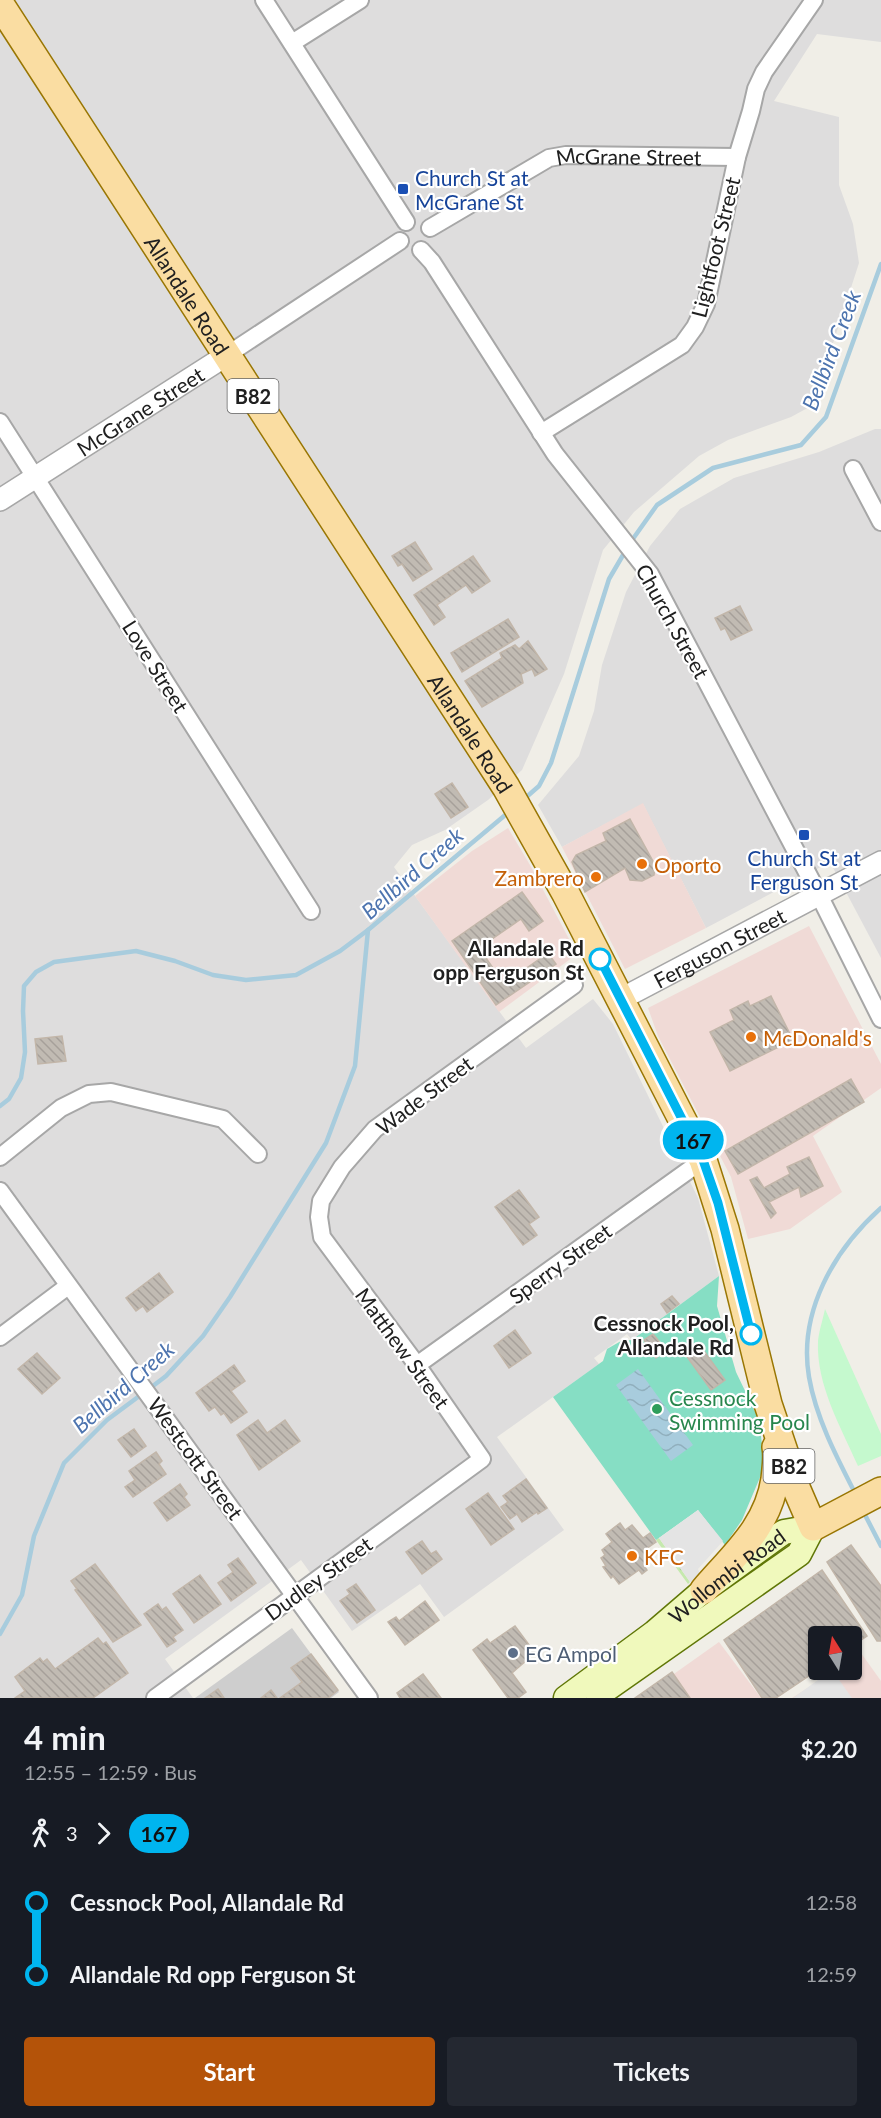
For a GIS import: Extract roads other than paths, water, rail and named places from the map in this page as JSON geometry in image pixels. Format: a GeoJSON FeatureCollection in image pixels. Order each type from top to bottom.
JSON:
{"type":"FeatureCollection","features":[{"type":"Feature","properties":{"kind":"main road","name":"Allandale Road"},"geometry":{"type":"LineString","coordinates":[[0,4],[531,829],[703,1160],[725,1229],[768,1404],[797,1490],[813,1527]]}},
{"type":"Feature","properties":{"kind":"main road"},"geometry":{"type":"LineString","coordinates":[[705,1590],[739,1551],[767,1510],[773,1492],[777,1452],[768,1404]]}},
{"type":"Feature","properties":{"kind":"main road"},"geometry":{"type":"LineString","coordinates":[[813,1527],[876,1494]]}},
{"type":"Feature","properties":{"kind":"main road","name":"Wollombi Road"},"geometry":{"type":"LineString","coordinates":[[566,1698],[784,1532],[813,1527]]}},
{"type":"Feature","properties":{"kind":"main road","name":"Wollombi Road"},"geometry":{"type":"LineString","coordinates":[[593,1698],[799,1554],[813,1527]]}},
{"type":"Feature","properties":{"kind":"street"},"geometry":{"type":"LineString","coordinates":[[264,0],[406,222]]}},
{"type":"Feature","properties":{"kind":"street"},"geometry":{"type":"LineString","coordinates":[[292,44],[360,0]]}},
{"type":"Feature","properties":{"kind":"street","name":"Lightfoot Street"},"geometry":{"type":"LineString","coordinates":[[541,432],[682,345],[695,327],[706,304],[737,157],[756,89],[764,72],[814,0]]}},
{"type":"Feature","properties":{"kind":"street","name":"McGrane Street"},"geometry":{"type":"LineString","coordinates":[[430,228],[549,159],[566,155],[737,157]]}},
{"type":"Feature","properties":{"kind":"street"},"geometry":{"type":"LineString","coordinates":[[420,219],[430,228],[431,239],[427,246],[421,250],[409,249],[400,241],[400,230],[406,222],[420,219]]}},
{"type":"Feature","properties":{"kind":"street","name":"McGrane Street"},"geometry":{"type":"LineString","coordinates":[[0,500],[400,241]]}},
{"type":"Feature","properties":{"kind":"street","name":"Church Street"},"geometry":{"type":"LineString","coordinates":[[421,250],[432,262],[574,481],[640,560],[661,592],[881,1019]]}},
{"type":"Feature","properties":{"kind":"street","name":"Love Street"},"geometry":{"type":"LineString","coordinates":[[0,422],[311,911]]}},
{"type":"Feature","properties":{"kind":"street"},"geometry":{"type":"LineString","coordinates":[[854,469],[881,522]]}},
{"type":"Feature","properties":{"kind":"street","name":"Ferguson Street"},"geometry":{"type":"LineString","coordinates":[[621,999],[881,862]]}},
{"type":"Feature","properties":{"kind":"street","name":"Wade Street"},"geometry":{"type":"LineString","coordinates":[[322,1237],[319,1217],[321,1201],[342,1167],[375,1129],[574,985]]}},
{"type":"Feature","properties":{"kind":"street"},"geometry":{"type":"LineString","coordinates":[[0,1156],[61,1108],[89,1094],[111,1092],[223,1119],[258,1154]]}},
{"type":"Feature","properties":{"kind":"street","name":"Sperry Street"},"geometry":{"type":"LineString","coordinates":[[417,1365],[703,1160]]}},
{"type":"Feature","properties":{"kind":"street","name":"Westcott Street"},"geometry":{"type":"LineString","coordinates":[[0,1191],[68,1286],[162,1410],[369,1698]]}},
{"type":"Feature","properties":{"kind":"street","name":"Matthew Street"},"geometry":{"type":"LineString","coordinates":[[322,1237],[417,1365],[482,1459]]}},
{"type":"Feature","properties":{"kind":"street"},"geometry":{"type":"LineString","coordinates":[[0,1337],[68,1286]]}},
{"type":"Feature","properties":{"kind":"street","name":"Dudley Street"},"geometry":{"type":"LineString","coordinates":[[155,1698],[482,1459]]}},
{"type":"Feature","properties":{"kind":"water"},"geometry":{"type":"Polygon","coordinates":[[[638,1369],[693,1445],[671,1461],[616,1385],[638,1369]]]}},
{"type":"Feature","properties":{"kind":"waterway","name":"Bellbird Creek"},"geometry":{"type":"LineString","coordinates":[[630,543],[657,505],[713,468],[801,445],[826,417],[881,264]]}},
{"type":"Feature","properties":{"kind":"waterway","name":"Bellbird Creek"},"geometry":{"type":"LineString","coordinates":[[523,800],[539,786],[551,763],[609,579],[626,550]]}},
{"type":"Feature","properties":{"kind":"waterway","name":"Bellbird Creek"},"geometry":{"type":"LineString","coordinates":[[149,1389],[166,1376],[203,1336],[230,1297],[326,1143],[355,1066],[368,930],[510,811]]}},
{"type":"Feature","properties":{"kind":"waterway"},"geometry":{"type":"LineString","coordinates":[[0,1106],[9,1099],[21,1078],[25,1052],[24,986],[36,972],[54,962],[136,951],[175,961],[213,975],[246,980],[296,975],[340,951],[368,930]]}},
{"type":"Feature","properties":{"kind":"waterway"},"geometry":{"type":"LineString","coordinates":[[856,1495],[828,1438],[812,1392],[807,1353],[809,1329],[823,1284],[835,1263],[848,1243],[881,1208]]}},
{"type":"Feature","properties":{"kind":"waterway","name":"Bellbird Creek"},"geometry":{"type":"LineString","coordinates":[[0,1634],[22,1595],[34,1536],[64,1463],[107,1420],[142,1394]]}},
{"type":"Feature","properties":{"kind":"waterway"},"geometry":{"type":"LineString","coordinates":[[863,1511],[881,1546]]}},
{"type":"Feature","properties":{"kind":"place","name":"Church St at McGrane St"},"geometry":{"type":"Point","coordinates":[403,189]}},
{"type":"Feature","properties":{"kind":"place","name":"Church St at Ferguson St"},"geometry":{"type":"Point","coordinates":[804,835]}},
{"type":"Feature","properties":{"kind":"place","name":"Oporto"},"geometry":{"type":"Point","coordinates":[642,864]}},
{"type":"Feature","properties":{"kind":"place","name":"Zambrero"},"geometry":{"type":"Point","coordinates":[596,877]}},
{"type":"Feature","properties":{"kind":"place","name":"Allandale Rd opp Ferguson St"},"geometry":{"type":"Point","coordinates":[600,959]}},
{"type":"Feature","properties":{"kind":"place","name":"McDonald's"},"geometry":{"type":"Point","coordinates":[751,1037]}},
{"type":"Feature","properties":{"kind":"place","name":"Cessnock Pool, Allandale Rd"},"geometry":{"type":"Point","coordinates":[751,1334]}},
{"type":"Feature","properties":{"kind":"place","name":"Cessnock Swimming Pool"},"geometry":{"type":"Point","coordinates":[657,1409]}},
{"type":"Feature","properties":{"kind":"place","name":"KFC"},"geometry":{"type":"Point","coordinates":[632,1556]}},
{"type":"Feature","properties":{"kind":"place","name":"EG Ampol"},"geometry":{"type":"Point","coordinates":[513,1653]}}]}
